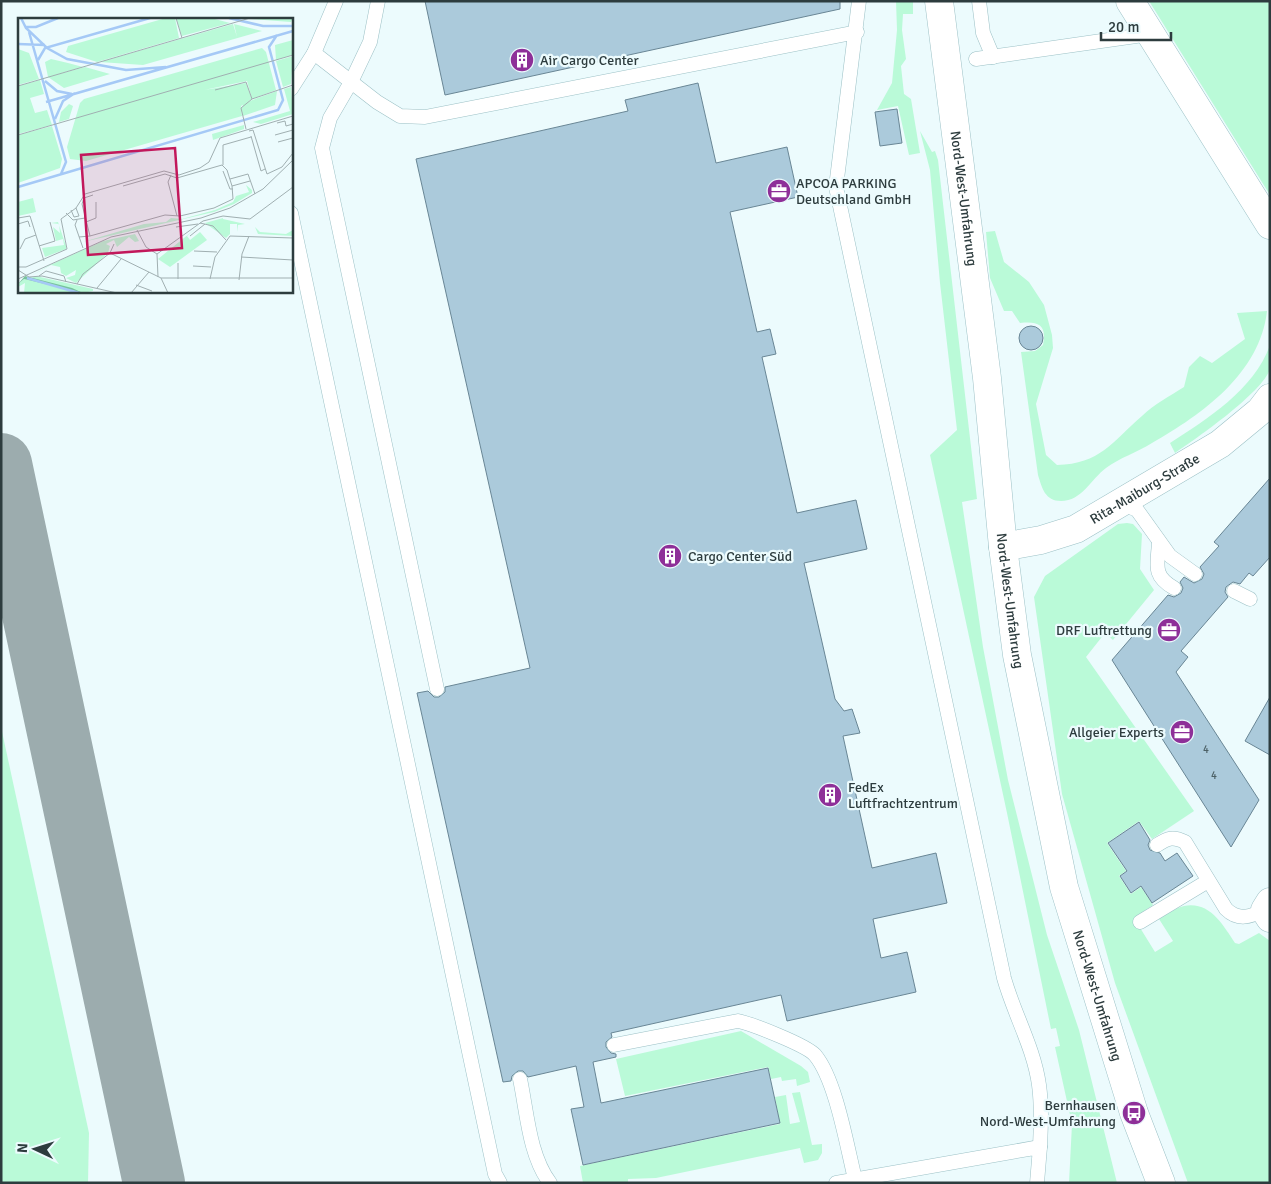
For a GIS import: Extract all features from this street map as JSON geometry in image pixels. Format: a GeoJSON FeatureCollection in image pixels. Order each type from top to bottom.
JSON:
{"type":"FeatureCollection","features":[{"type":"Feature","properties":{"kind":"main road","name":"Nord-West-Umfahrung"},"geometry":{"type":"LineString","coordinates":[[939,1],[987,378],[1003,547],[1017,655],[1064,887],[1134,1113],[1161,1183]]}},
{"type":"Feature","properties":{"kind":"main road"},"geometry":{"type":"LineString","coordinates":[[1130,1],[1270,225]]}},
{"type":"Feature","properties":{"kind":"main road","name":"Rita-Maiburg-Straße"},"geometry":{"type":"LineString","coordinates":[[1003,547],[1041,540],[1076,529],[1220,444],[1260,411],[1270,398]]}},
{"type":"Feature","properties":{"kind":"lane"},"geometry":{"type":"LineString","coordinates":[[292,86],[314,53],[336,1]]}},
{"type":"Feature","properties":{"kind":"lane"},"geometry":{"type":"LineString","coordinates":[[378,1],[370,42],[351,82],[330,118],[322,148],[437,688]]}},
{"type":"Feature","properties":{"kind":"lane"},"geometry":{"type":"LineString","coordinates":[[859,1],[857,32],[836,187],[1004,978],[1012,1007],[1034,1061],[1039,1084],[1042,1108],[1037,1183]]}},
{"type":"Feature","properties":{"kind":"lane"},"geometry":{"type":"LineString","coordinates":[[979,1],[983,33],[993,57]]}},
{"type":"Feature","properties":{"kind":"lane"},"geometry":{"type":"LineString","coordinates":[[314,53],[332,65],[351,82],[400,116],[425,117],[857,32]]}},
{"type":"Feature","properties":{"kind":"lane"},"geometry":{"type":"LineString","coordinates":[[976,59],[1150,34]]}},
{"type":"Feature","properties":{"kind":"lane"},"geometry":{"type":"LineString","coordinates":[[292,218],[495,1174],[500,1183]]}},
{"type":"Feature","properties":{"kind":"lane"},"geometry":{"type":"LineString","coordinates":[[1120,503],[1137,510],[1145,518],[1159,544],[1170,556],[1195,574]]}},
{"type":"Feature","properties":{"kind":"lane"},"geometry":{"type":"LineString","coordinates":[[1159,544],[1157,569],[1161,580],[1174,588]]}},
{"type":"Feature","properties":{"kind":"lane"},"geometry":{"type":"LineString","coordinates":[[1234,591],[1250,599]]}},
{"type":"Feature","properties":{"kind":"lane"},"geometry":{"type":"LineString","coordinates":[[1157,845],[1168,838],[1177,838],[1184,842],[1226,909],[1232,915],[1252,917],[1268,910]]}},
{"type":"Feature","properties":{"kind":"lane"},"geometry":{"type":"LineString","coordinates":[[1140,922],[1208,881]]}},
{"type":"Feature","properties":{"kind":"lane"},"geometry":{"type":"LineString","coordinates":[[614,1045],[738,1020],[754,1025],[814,1054],[826,1073],[855,1179]]}},
{"type":"Feature","properties":{"kind":"lane"},"geometry":{"type":"LineString","coordinates":[[520,1079],[534,1147],[544,1176],[550,1183]]}},
{"type":"Feature","properties":{"kind":"lane"},"geometry":{"type":"LineString","coordinates":[[836,1183],[1040,1147]]}},
{"type":"Feature","properties":{"kind":"green space"},"geometry":{"type":"Polygon","coordinates":[[[896,1],[913,1],[913,14],[903,14],[902,30],[906,59],[901,66],[904,94],[911,99],[920,153],[909,155],[898,106],[877,110],[892,83],[897,30],[896,1]]]}},
{"type":"Feature","properties":{"kind":"green space"},"geometry":{"type":"Polygon","coordinates":[[[1149,1],[1270,1],[1270,195],[1149,1]]]}},
{"type":"Feature","properties":{"kind":"green space"},"geometry":{"type":"Polygon","coordinates":[[[920,131],[932,152],[935,151],[938,160],[977,499],[962,502],[983,647],[1008,780],[1047,935],[1079,1030],[1117,1183],[1069,1183],[1072,1124],[1055,1047],[1060,1046],[1056,1028],[1051,1029],[1007,813],[930,455],[957,430],[940,283],[930,170],[920,131]]]}},
{"type":"Feature","properties":{"kind":"green space"},"geometry":{"type":"Polygon","coordinates":[[[995,231],[1004,262],[1029,282],[1044,305],[1052,335],[1053,348],[1036,404],[1046,455],[1057,465],[1084,461],[1104,450],[1162,400],[1184,387],[1189,367],[1200,356],[1212,363],[1245,339],[1237,313],[1267,311],[1262,333],[1253,354],[1226,389],[1190,419],[1147,446],[1111,464],[1086,489],[1075,497],[1061,501],[1051,499],[1045,493],[1038,475],[1021,352],[1035,351],[1043,345],[1044,333],[1037,324],[1020,323],[1012,311],[1004,311],[990,278],[986,232],[995,231]]]}},
{"type":"Feature","properties":{"kind":"green space"},"geometry":{"type":"Polygon","coordinates":[[[1270,345],[1270,369],[1265,379],[1228,414],[1175,453],[1170,443],[1228,402],[1253,376],[1263,361],[1270,345]]]}},
{"type":"Feature","properties":{"kind":"green space"},"geometry":{"type":"Polygon","coordinates":[[[1118,524],[1133,524],[1142,534],[1140,569],[1154,590],[1113,640],[1105,633],[1086,657],[1194,811],[1152,839],[1139,821],[1107,843],[1126,871],[1119,876],[1131,894],[1141,887],[1153,905],[1134,918],[1155,952],[1173,941],[1159,919],[1174,910],[1193,905],[1201,907],[1215,916],[1235,943],[1239,944],[1259,933],[1270,941],[1270,1183],[1188,1183],[1115,983],[1062,794],[1034,597],[1045,576],[1118,524]]]}},
{"type":"Feature","properties":{"kind":"green space"},"geometry":{"type":"Polygon","coordinates":[[[1,727],[89,1133],[88,1183],[1,1183],[1,727]]]}},
{"type":"Feature","properties":{"kind":"green space"},"geometry":{"type":"Polygon","coordinates":[[[741,1031],[801,1066],[808,1072],[810,1082],[797,1086],[796,1079],[782,1081],[781,1077],[771,1079],[768,1067],[625,1096],[616,1059],[741,1031]]]}},
{"type":"Feature","properties":{"kind":"green space"},"geometry":{"type":"Polygon","coordinates":[[[800,1092],[812,1145],[822,1144],[822,1153],[818,1160],[804,1163],[800,1148],[656,1178],[628,1179],[628,1183],[583,1183],[580,1166],[780,1124],[775,1097],[786,1095],[790,1124],[800,1122],[792,1093],[800,1092]]]}},
{"type":"Feature","properties":{"kind":"building","name":"Air Cargo Center"},"geometry":{"type":"Polygon","coordinates":[[[425,1],[840,1],[840,9],[445,95],[425,1]]]}},
{"type":"Feature","properties":{"kind":"building","name":"Cargo Center Süd"},"geometry":{"type":"Polygon","coordinates":[[[698,83],[716,163],[787,147],[798,197],[730,212],[757,332],[770,329],[776,354],[762,357],[797,513],[856,500],[867,549],[804,563],[835,699],[844,711],[852,709],[860,733],[843,736],[872,868],[936,853],[947,903],[873,919],[881,958],[907,952],[916,992],[787,1021],[781,995],[611,1033],[612,1037],[606,1042],[606,1047],[611,1053],[616,1054],[616,1057],[593,1062],[601,1103],[768,1068],[780,1123],[583,1165],[571,1109],[584,1107],[576,1066],[528,1077],[523,1071],[518,1071],[512,1076],[511,1081],[503,1082],[417,693],[428,691],[434,697],[439,697],[445,692],[445,687],[530,668],[416,159],[628,111],[625,100],[698,83]]]}},
{"type":"Feature","properties":{"kind":"building"},"geometry":{"type":"Polygon","coordinates":[[[897,109],[902,143],[880,146],[875,112],[897,109]]]}},
{"type":"Feature","properties":{"kind":"building"},"geometry":{"type":"Polygon","coordinates":[[[1031,326],[1040,329],[1043,338],[1040,347],[1031,350],[1022,347],[1019,338],[1022,329],[1031,326]]]}},
{"type":"Feature","properties":{"kind":"building"},"geometry":{"type":"Polygon","coordinates":[[[1270,478],[1270,557],[1253,576],[1249,573],[1240,584],[1233,582],[1226,587],[1225,592],[1228,597],[1181,651],[1188,657],[1176,672],[1259,800],[1231,847],[1112,660],[1168,595],[1174,597],[1181,593],[1183,588],[1180,582],[1184,577],[1194,583],[1202,579],[1204,574],[1200,567],[1219,546],[1214,542],[1270,478]]]}},
{"type":"Feature","properties":{"kind":"building"},"geometry":{"type":"Polygon","coordinates":[[[1270,697],[1270,755],[1245,741],[1270,697]]]}},
{"type":"Feature","properties":{"kind":"building"},"geometry":{"type":"Polygon","coordinates":[[[1139,822],[1150,840],[1148,845],[1150,850],[1160,853],[1165,861],[1177,853],[1193,876],[1152,903],[1141,886],[1131,893],[1120,876],[1127,871],[1108,843],[1139,822]]]}},
{"type":"Feature","properties":{"kind":"taxiway"},"geometry":{"type":"LineString","coordinates":[[1,464],[154,1183]]}},
{"type":"Feature","properties":{"kind":"place","name":"Air Cargo Center"},"geometry":{"type":"Point","coordinates":[522,60]}},
{"type":"Feature","properties":{"kind":"place","name":"APCOA PARKING Deutschland GmbH"},"geometry":{"type":"Point","coordinates":[779,191]}},
{"type":"Feature","properties":{"kind":"place","name":"Cargo Center Süd"},"geometry":{"type":"Point","coordinates":[670,556]}},
{"type":"Feature","properties":{"kind":"place","name":"DRF Luftrettung"},"geometry":{"type":"Point","coordinates":[1169,630]}},
{"type":"Feature","properties":{"kind":"place","name":"Allgeier Experts"},"geometry":{"type":"Point","coordinates":[1182,732]}},
{"type":"Feature","properties":{"kind":"place","name":"FedEx Luftfrachtzentrum"},"geometry":{"type":"Point","coordinates":[830,795]}},
{"type":"Feature","properties":{"kind":"place","name":"Bernhausen Nord-West-Umfahrung"},"geometry":{"type":"Point","coordinates":[1134,1113]}}]}
